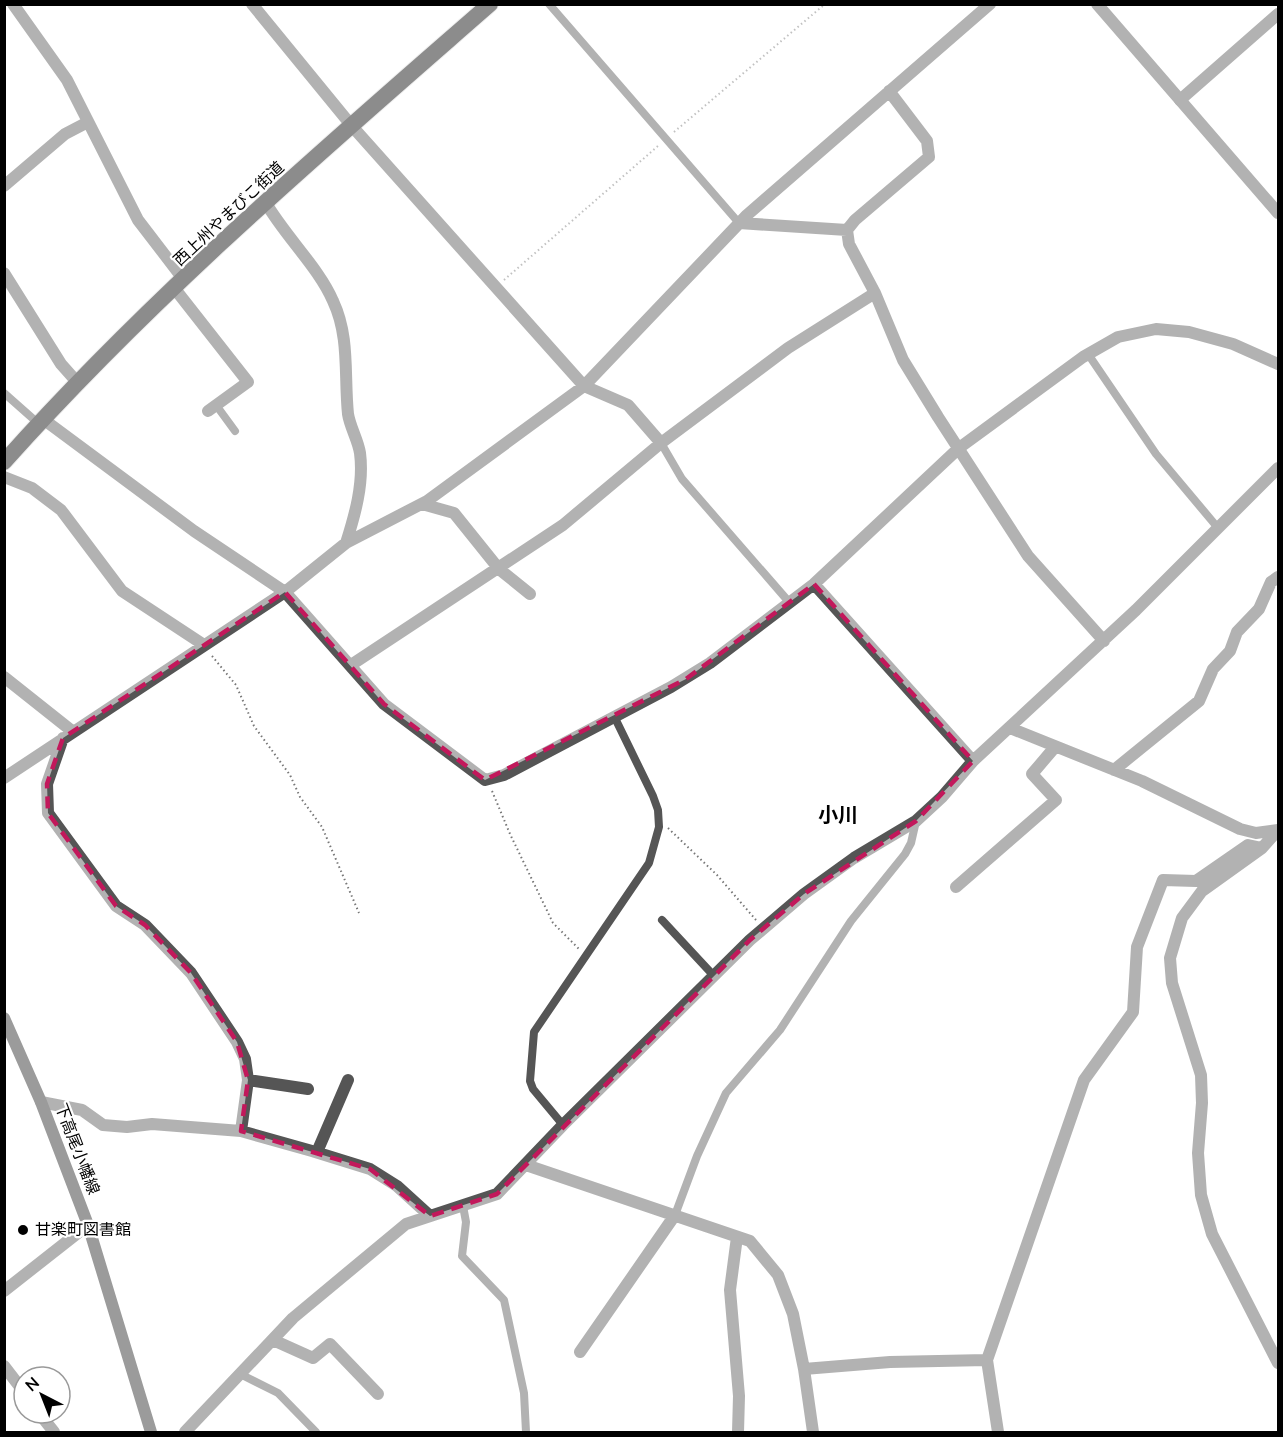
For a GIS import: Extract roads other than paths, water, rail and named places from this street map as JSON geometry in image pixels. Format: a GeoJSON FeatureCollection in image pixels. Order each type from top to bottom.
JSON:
{"type":"FeatureCollection","features":[{"type":"Feature","properties":{"kind":"highway","name":"西上州やまびこ街道"},"geometry":{"type":"LineString","coordinates":[[4,462],[77,382],[266,203],[351,125],[490,4]]}},
{"type":"Feature","properties":{"kind":"main road","name":"下高尾小幡線"},"geometry":{"type":"LineString","coordinates":[[4,1018],[41,1102],[88,1225],[151,1432]]}},
{"type":"Feature","properties":{"kind":"street"},"geometry":{"type":"LineString","coordinates":[[13,4],[56,61],[138,220],[179,285],[248,382],[212,408]]}},
{"type":"Feature","properties":{"kind":"street"},"geometry":{"type":"LineString","coordinates":[[252,4],[351,125],[584,386],[628,405],[661,443]]}},
{"type":"Feature","properties":{"kind":"street"},"geometry":{"type":"LineString","coordinates":[[4,778],[285,592],[346,543],[423,504],[584,386],[739,223],[990,4]]}},
{"type":"Feature","properties":{"kind":"street"},"geometry":{"type":"LineString","coordinates":[[1097,4],[1278,213]]}},
{"type":"Feature","properties":{"kind":"street"},"geometry":{"type":"LineString","coordinates":[[1180,100],[1276,21]]}},
{"type":"Feature","properties":{"kind":"street"},"geometry":{"type":"LineString","coordinates":[[739,223],[847,230],[929,157],[927,141],[889,91]]}},
{"type":"Feature","properties":{"kind":"street"},"geometry":{"type":"LineString","coordinates":[[4,186],[66,134],[88,122]]}},
{"type":"Feature","properties":{"kind":"street"},"geometry":{"type":"LineString","coordinates":[[266,203],[282,230],[333,300],[345,339],[349,416],[360,452],[360,482],[355,518],[346,543]]}},
{"type":"Feature","properties":{"kind":"street"},"geometry":{"type":"LineString","coordinates":[[847,230],[849,244],[875,293],[903,360],[1028,556],[1104,641]]}},
{"type":"Feature","properties":{"kind":"street"},"geometry":{"type":"LineString","coordinates":[[4,273],[61,364],[77,382]]}},
{"type":"Feature","properties":{"kind":"street"},"geometry":{"type":"LineString","coordinates":[[351,665],[563,525],[661,443],[788,348],[875,293]]}},
{"type":"Feature","properties":{"kind":"street"},"geometry":{"type":"LineString","coordinates":[[41,421],[285,592],[384,704],[485,780],[504,775],[702,669],[814,584],[959,448],[1088,354],[1118,337],[1156,329],[1189,332],[1233,344],[1278,364]]}},
{"type":"Feature","properties":{"kind":"street"},"geometry":{"type":"LineString","coordinates":[[185,1432],[210,1404],[242,1375],[293,1318],[406,1224],[497,1194],[562,1125],[764,928],[804,894],[854,858],[916,821],[942,797],[973,761],[1104,641],[1278,468]]}},
{"type":"Feature","properties":{"kind":"street"},"geometry":{"type":"LineString","coordinates":[[4,477],[32,488],[61,510],[122,591],[204,645]]}},
{"type":"Feature","properties":{"kind":"street"},"geometry":{"type":"LineString","coordinates":[[423,504],[454,513],[499,569],[530,594]]}},
{"type":"Feature","properties":{"kind":"street"},"geometry":{"type":"LineString","coordinates":[[1114,770],[1198,701],[1213,669],[1230,651],[1237,632],[1259,609],[1271,582],[1278,577]]}},
{"type":"Feature","properties":{"kind":"street"},"geometry":{"type":"LineString","coordinates":[[814,584],[973,761]]}},
{"type":"Feature","properties":{"kind":"street"},"geometry":{"type":"LineString","coordinates":[[4,677],[67,735]]}},
{"type":"Feature","properties":{"kind":"street"},"geometry":{"type":"LineString","coordinates":[[1010,728],[1142,781],[1240,829],[1256,832],[1278,830]]}},
{"type":"Feature","properties":{"kind":"street"},"geometry":{"type":"LineString","coordinates":[[67,735],[47,784],[48,813],[116,906],[146,925],[191,973],[237,1042],[245,1059],[248,1080],[241,1131]]}},
{"type":"Feature","properties":{"kind":"street"},"geometry":{"type":"LineString","coordinates":[[956,887],[1056,800],[1032,774],[1054,747]]}},
{"type":"Feature","properties":{"kind":"street"},"geometry":{"type":"LineString","coordinates":[[1278,830],[1262,848],[1202,891],[1182,918],[1170,958],[1173,983],[1201,1075],[1202,1103],[1198,1153],[1206,1215],[1212,1234],[1278,1363]]}},
{"type":"Feature","properties":{"kind":"street"},"geometry":{"type":"LineString","coordinates":[[998,1432],[987,1360],[1084,1080],[1133,1012],[1137,947],[1163,880],[1196,881],[1248,845],[1262,848]]}},
{"type":"Feature","properties":{"kind":"street"},"geometry":{"type":"LineString","coordinates":[[248,1080],[308,1089]]}},
{"type":"Feature","properties":{"kind":"street"},"geometry":{"type":"LineString","coordinates":[[317,1152],[348,1080]]}},
{"type":"Feature","properties":{"kind":"street"},"geometry":{"type":"LineString","coordinates":[[41,1102],[82,1110],[103,1125],[127,1127],[152,1124],[241,1131],[317,1152],[370,1169],[420,1204],[430,1216]]}},
{"type":"Feature","properties":{"kind":"street"},"geometry":{"type":"LineString","coordinates":[[526,1165],[750,1242],[778,1275],[793,1314],[813,1432]]}},
{"type":"Feature","properties":{"kind":"street"},"geometry":{"type":"LineString","coordinates":[[580,1352],[675,1215]]}},
{"type":"Feature","properties":{"kind":"street"},"geometry":{"type":"LineString","coordinates":[[4,1291],[88,1225]]}},
{"type":"Feature","properties":{"kind":"street"},"geometry":{"type":"LineString","coordinates":[[736,1237],[730,1290],[739,1396],[738,1432]]}},
{"type":"Feature","properties":{"kind":"street"},"geometry":{"type":"LineString","coordinates":[[273,1341],[314,1358],[330,1344],[378,1394]]}},
{"type":"Feature","properties":{"kind":"street"},"geometry":{"type":"LineString","coordinates":[[804,1369],[890,1362],[987,1360]]}},
{"type":"Feature","properties":{"kind":"lane"},"geometry":{"type":"LineString","coordinates":[[549,4],[739,223]]}},
{"type":"Feature","properties":{"kind":"lane"},"geometry":{"type":"LineString","coordinates":[[1088,354],[1156,454],[1218,528]]}},
{"type":"Feature","properties":{"kind":"lane"},"geometry":{"type":"LineString","coordinates":[[4,393],[41,421]]}},
{"type":"Feature","properties":{"kind":"lane"},"geometry":{"type":"LineString","coordinates":[[212,408],[235,431]]}},
{"type":"Feature","properties":{"kind":"lane"},"geometry":{"type":"LineString","coordinates":[[661,443],[682,479],[789,602]]}},
{"type":"Feature","properties":{"kind":"lane"},"geometry":{"type":"LineString","coordinates":[[562,1125],[533,1089],[530,1081],[534,1032],[649,864],[659,822],[652,796],[614,716]]}},
{"type":"Feature","properties":{"kind":"lane"},"geometry":{"type":"LineString","coordinates":[[675,1215],[697,1156],[726,1093],[780,1030],[851,921],[904,854],[911,843],[916,821]]}},
{"type":"Feature","properties":{"kind":"lane"},"geometry":{"type":"LineString","coordinates":[[662,920],[714,976]]}},
{"type":"Feature","properties":{"kind":"lane"},"geometry":{"type":"LineString","coordinates":[[463,1206],[466,1222],[462,1256],[504,1300],[524,1393],[526,1432]]}},
{"type":"Feature","properties":{"kind":"lane"},"geometry":{"type":"LineString","coordinates":[[242,1375],[278,1393],[316,1432]]}},
{"type":"Feature","properties":{"kind":"place","name":"甘楽町図書館"},"geometry":{"type":"Point","coordinates":[23,1230]}},
{"type":"Feature","properties":{"kind":"district","name":"小川"},"geometry":{"type":"Point","coordinates":[838,815]}}]}
